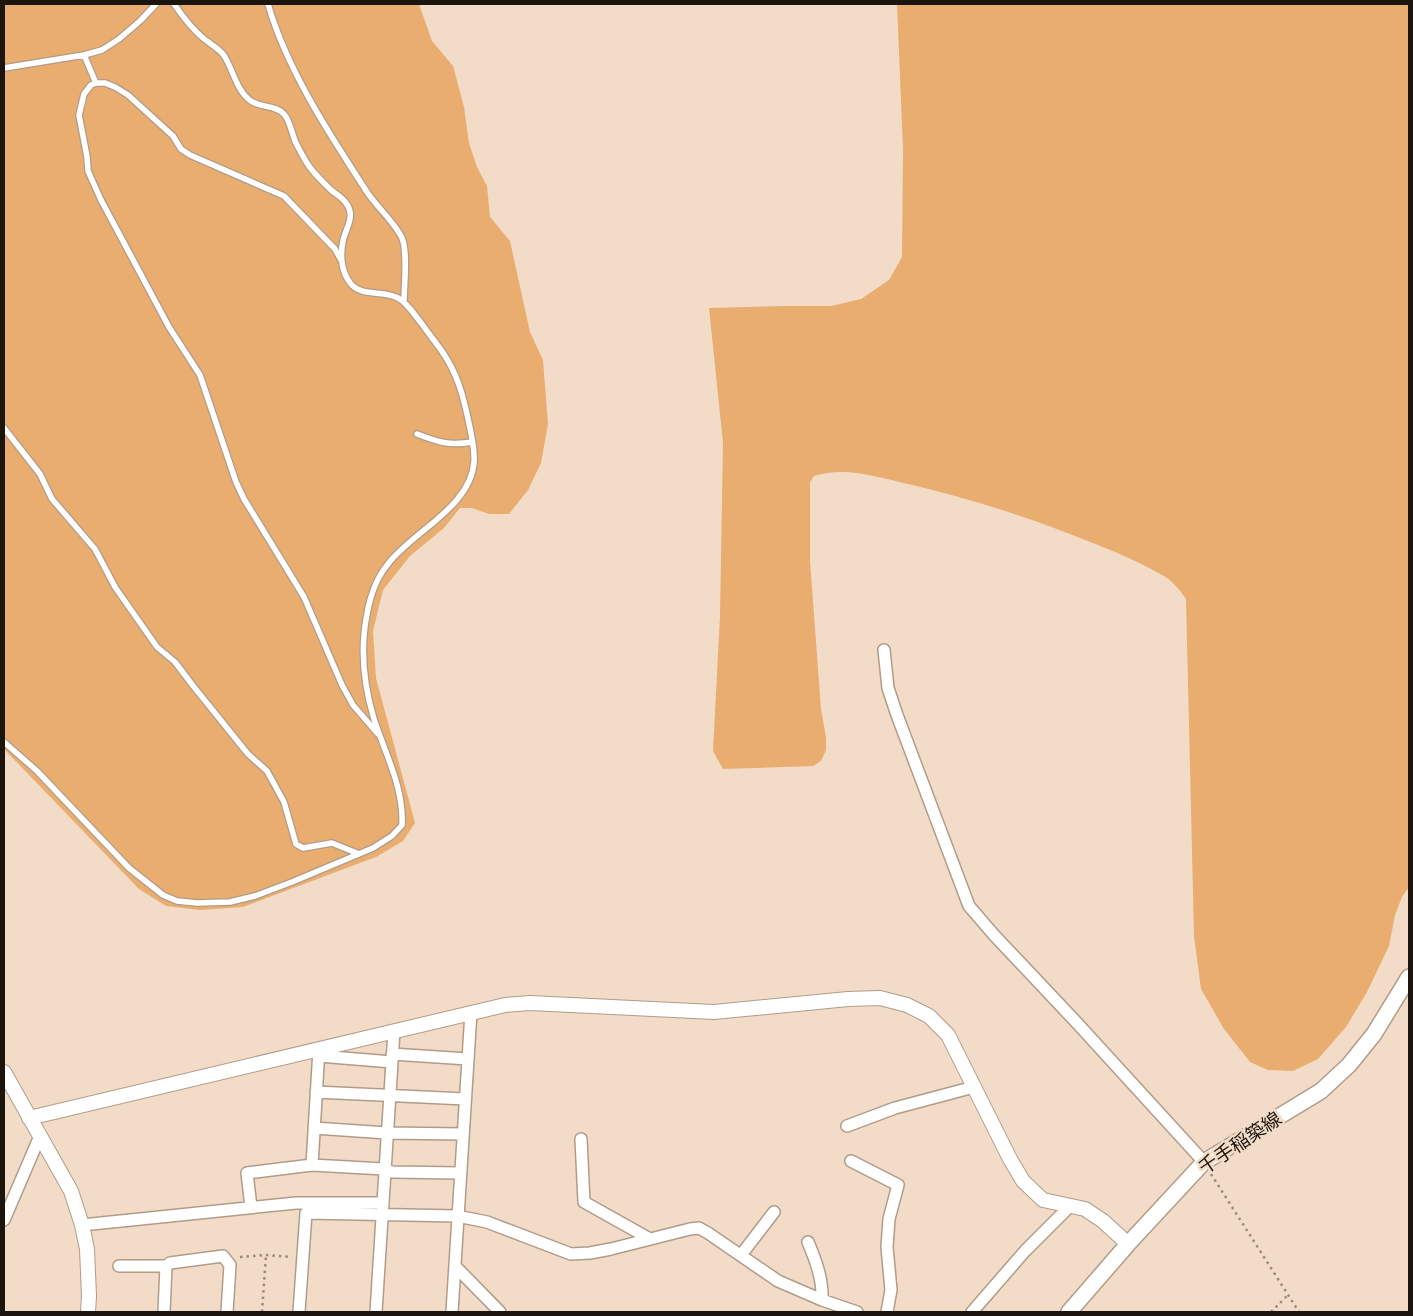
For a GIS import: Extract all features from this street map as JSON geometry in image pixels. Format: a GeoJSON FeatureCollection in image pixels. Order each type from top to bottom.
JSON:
{"type":"FeatureCollection","features":[{"type":"Feature","properties":{"kind":"main road","name":"千手稲築線"},"geometry":{"type":"LineString","coordinates":[[1069,1312],[1128,1244],[1204,1162],[1321,1091],[1349,1064],[1374,1034],[1409,977]]}},
{"type":"Feature","properties":{"kind":"street"},"geometry":{"type":"LineString","coordinates":[[884,650],[888,688],[897,715],[970,906],[1000,942],[1204,1162]]}},
{"type":"Feature","properties":{"kind":"street"},"geometry":{"type":"LineString","coordinates":[[29,1118],[319,1053],[394,1031],[505,1005],[530,1003],[714,1012],[848,999],[880,998],[906,1005],[929,1016],[948,1036],[1023,1181],[1043,1200],[1085,1209],[1103,1221],[1128,1244]]}},
{"type":"Feature","properties":{"kind":"street"},"geometry":{"type":"LineString","coordinates":[[452,1312],[471,1012]]}},
{"type":"Feature","properties":{"kind":"street"},"geometry":{"type":"LineString","coordinates":[[376,1312],[394,1031]]}},
{"type":"Feature","properties":{"kind":"street"},"geometry":{"type":"LineString","coordinates":[[319,1053],[392,1058],[468,1059]]}},
{"type":"Feature","properties":{"kind":"street"},"geometry":{"type":"LineString","coordinates":[[312,1165],[319,1053]]}},
{"type":"Feature","properties":{"kind":"street"},"geometry":{"type":"LineString","coordinates":[[4,1072],[71,1191],[82,1224],[87,1249],[88,1312]]}},
{"type":"Feature","properties":{"kind":"street"},"geometry":{"type":"LineString","coordinates":[[848,1126],[895,1108],[974,1087]]}},
{"type":"Feature","properties":{"kind":"street"},"geometry":{"type":"LineString","coordinates":[[316,1092],[465,1099]]}},
{"type":"Feature","properties":{"kind":"street"},"geometry":{"type":"LineString","coordinates":[[314,1128],[463,1134]]}},
{"type":"Feature","properties":{"kind":"street"},"geometry":{"type":"LineString","coordinates":[[4,1220],[40,1136]]}},
{"type":"Feature","properties":{"kind":"street"},"geometry":{"type":"LineString","coordinates":[[582,1139],[584,1202],[650,1239]]}},
{"type":"Feature","properties":{"kind":"street"},"geometry":{"type":"LineString","coordinates":[[850,1161],[898,1184],[889,1219],[887,1247],[891,1290],[887,1312]]}},
{"type":"Feature","properties":{"kind":"street"},"geometry":{"type":"LineString","coordinates":[[251,1208],[248,1173],[312,1165],[384,1169],[392,1172],[460,1173]]}},
{"type":"Feature","properties":{"kind":"street"},"geometry":{"type":"LineString","coordinates":[[82,1224],[296,1203],[457,1216],[486,1222],[571,1254],[590,1253],[699,1228],[778,1281],[856,1312]]}},
{"type":"Feature","properties":{"kind":"street"},"geometry":{"type":"LineString","coordinates":[[972,1312],[1025,1250],[1070,1206]]}},
{"type":"Feature","properties":{"kind":"street"},"geometry":{"type":"LineString","coordinates":[[298,1312],[306,1213],[382,1209]]}},
{"type":"Feature","properties":{"kind":"street"},"geometry":{"type":"LineString","coordinates":[[741,1255],[774,1212]]}},
{"type":"Feature","properties":{"kind":"street"},"geometry":{"type":"LineString","coordinates":[[808,1242],[818,1265],[822,1300]]}},
{"type":"Feature","properties":{"kind":"street"},"geometry":{"type":"LineString","coordinates":[[119,1266],[166,1266],[170,1263],[223,1256],[230,1265],[227,1312]]}},
{"type":"Feature","properties":{"kind":"street"},"geometry":{"type":"LineString","coordinates":[[164,1312],[166,1266]]}},
{"type":"Feature","properties":{"kind":"street"},"geometry":{"type":"LineString","coordinates":[[454,1266],[500,1312]]}},
{"type":"Feature","properties":{"kind":"lane"},"geometry":{"type":"LineString","coordinates":[[4,68],[84,55],[102,50],[119,39],[156,4]]}},
{"type":"Feature","properties":{"kind":"lane"},"geometry":{"type":"LineString","coordinates":[[174,4],[187,24],[222,54],[240,89],[251,101],[279,110],[285,114],[308,165],[347,204],[351,215],[343,240],[341,260]]}},
{"type":"Feature","properties":{"kind":"lane"},"geometry":{"type":"LineString","coordinates":[[268,4],[285,53],[305,91],[368,194],[402,238],[404,302]]}},
{"type":"Feature","properties":{"kind":"lane"},"geometry":{"type":"LineString","coordinates":[[84,55],[96,83]]}},
{"type":"Feature","properties":{"kind":"lane"},"geometry":{"type":"LineString","coordinates":[[4,742],[37,771],[129,868],[163,895],[177,901],[197,903],[230,902],[255,896],[373,848],[392,836],[402,825],[401,803],[381,737],[374,718],[365,678],[363,650],[367,614],[374,590],[387,564],[408,542],[438,519],[460,496],[471,475],[474,462],[464,400],[458,380],[448,360],[404,302],[398,298],[355,288],[347,277],[341,260],[334,249],[284,196],[190,155],[181,149],[173,136],[128,95],[105,83],[96,83],[91,85],[84,94],[79,115],[88,171],[101,200],[169,327],[200,375],[236,482],[244,498],[304,597],[342,685],[353,705],[381,737]]}},
{"type":"Feature","properties":{"kind":"lane"},"geometry":{"type":"LineString","coordinates":[[4,428],[40,474],[52,499],[95,549],[115,587],[157,647],[175,662],[248,754],[267,771],[284,802],[296,844],[302,848],[332,843],[359,854]]}},
{"type":"Feature","properties":{"kind":"lane"},"geometry":{"type":"LineString","coordinates":[[416,434],[440,443],[454,445],[472,442]]}},
{"type":"Feature","properties":{"kind":"path"},"geometry":{"type":"LineString","coordinates":[[1204,1162],[1299,1312]]}},
{"type":"Feature","properties":{"kind":"path"},"geometry":{"type":"LineString","coordinates":[[262,1312],[266,1255]]}},
{"type":"Feature","properties":{"kind":"path"},"geometry":{"type":"LineString","coordinates":[[223,1256],[266,1255],[302,1258]]}},
{"type":"Feature","properties":{"kind":"path"},"geometry":{"type":"LineString","coordinates":[[1271,1312],[1288,1295]]}},
{"type":"Feature","properties":{"kind":"shaded area"},"geometry":{"type":"Polygon","coordinates":[[[4,4],[419,4],[432,41],[453,66],[464,107],[469,143],[477,167],[487,186],[490,217],[510,241],[530,332],[543,360],[548,424],[541,463],[528,490],[509,514],[489,514],[472,508],[460,508],[444,528],[410,556],[383,590],[373,631],[376,678],[415,823],[403,841],[376,857],[243,907],[200,910],[166,906],[139,889],[4,749],[4,4]]]}},
{"type":"Feature","properties":{"kind":"shaded area"},"geometry":{"type":"Polygon","coordinates":[[[897,4],[1409,4],[1409,887],[1402,897],[1395,915],[1389,946],[1367,992],[1346,1027],[1318,1059],[1293,1071],[1268,1070],[1250,1062],[1224,1029],[1201,989],[1194,936],[1186,599],[1166,577],[1134,560],[1063,532],[953,495],[885,478],[849,472],[826,473],[814,476],[810,482],[810,561],[821,709],[826,737],[826,750],[821,761],[813,766],[723,769],[713,751],[720,616],[723,443],[709,308],[831,306],[861,299],[889,280],[902,257],[903,150],[897,4]]]}}]}
